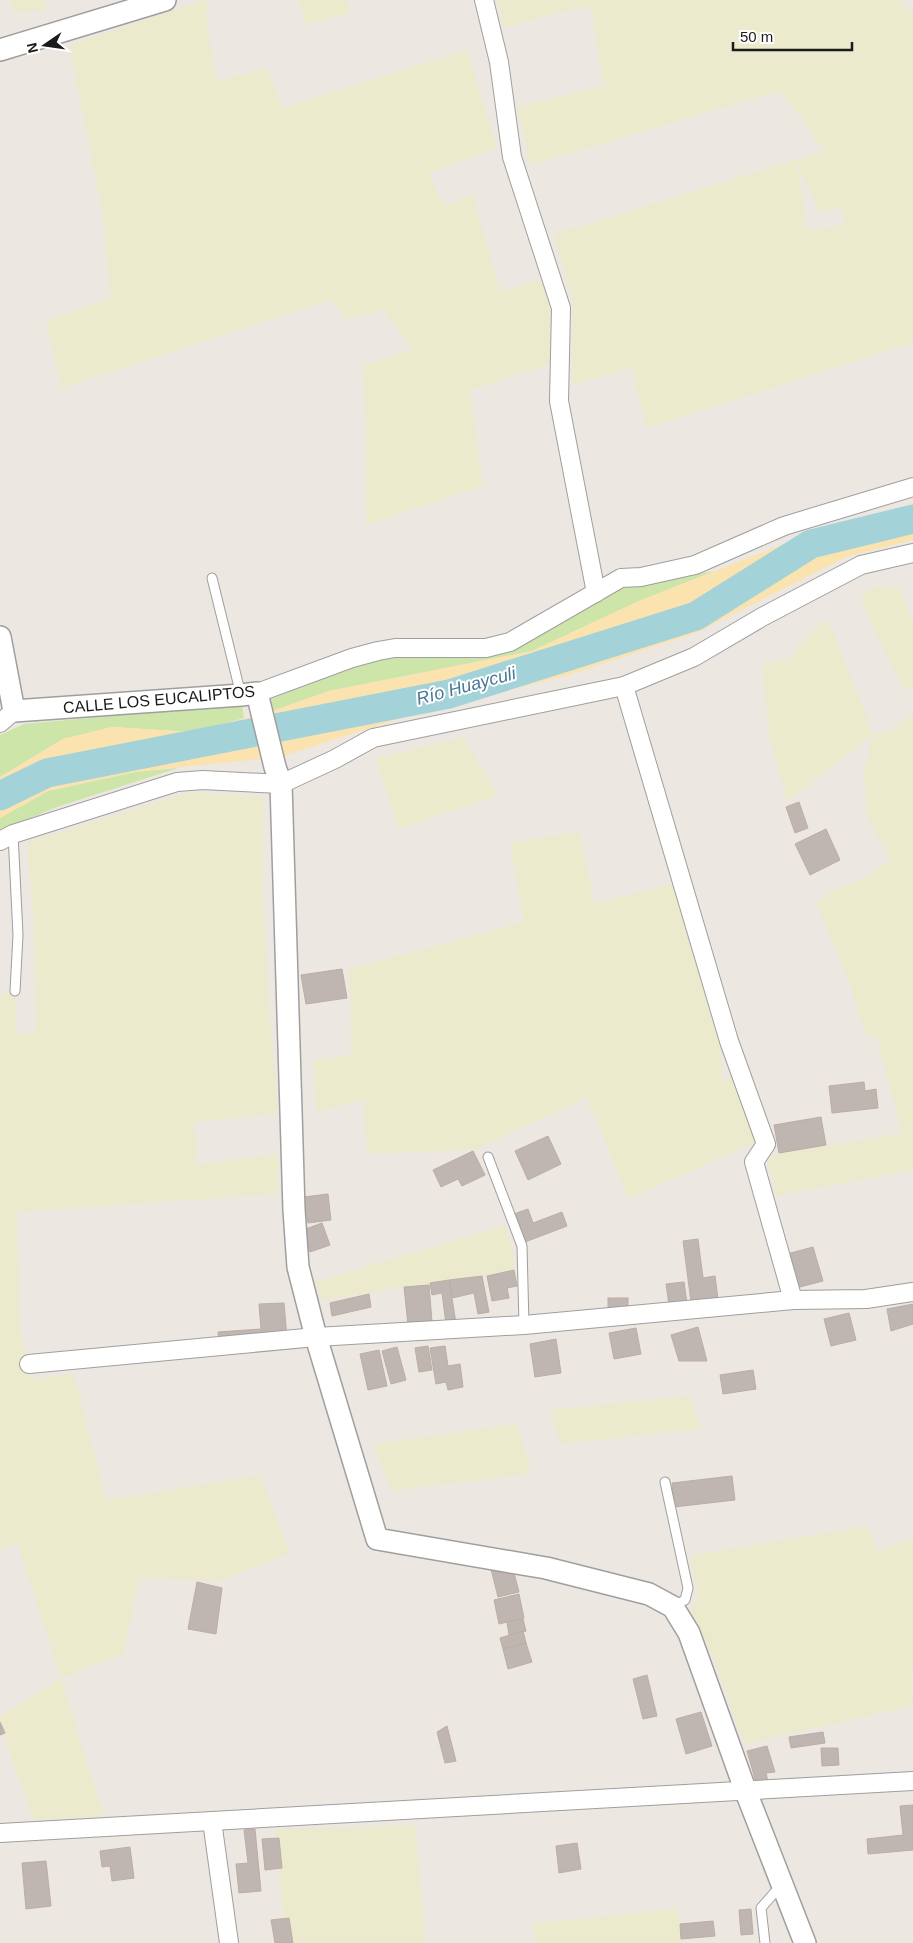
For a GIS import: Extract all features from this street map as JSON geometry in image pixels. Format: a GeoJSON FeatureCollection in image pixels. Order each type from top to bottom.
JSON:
{"type":"FeatureCollection","features":[{"type":"Feature","properties":{"kind":"street"},"geometry":{"type":"LineString","coordinates":[[0,50],[165,0]]}},
{"type":"Feature","properties":{"kind":"street"},"geometry":{"type":"LineString","coordinates":[[484,0],[499,62],[512,157],[561,308],[559,400],[596,593]]}},
{"type":"Feature","properties":{"kind":"street","name":"CALLE LOS EUCALIPTOS"},"geometry":{"type":"LineString","coordinates":[[7,717],[253,699],[352,658],[378,651],[395,648],[486,648],[510,642],[621,578],[640,577],[694,564],[784,526],[913,487]]}},
{"type":"Feature","properties":{"kind":"street"},"geometry":{"type":"LineString","coordinates":[[6,837],[177,782],[278,776],[373,738],[624,686],[694,657],[762,616],[861,565],[913,553]]}},
{"type":"Feature","properties":{"kind":"street"},"geometry":{"type":"LineString","coordinates":[[0,637],[7,717]]}},
{"type":"Feature","properties":{"kind":"street"},"geometry":{"type":"LineString","coordinates":[[624,686],[729,1042],[766,1144],[754,1162],[793,1300]]}},
{"type":"Feature","properties":{"kind":"street"},"geometry":{"type":"LineString","coordinates":[[253,699],[278,776],[294,1210],[298,1267],[316,1337],[377,1539],[546,1568],[650,1594],[673,1606],[689,1633],[746,1792],[805,1943]]}},
{"type":"Feature","properties":{"kind":"street"},"geometry":{"type":"LineString","coordinates":[[29,1364],[316,1337],[524,1325],[793,1300],[866,1299],[913,1292]]}},
{"type":"Feature","properties":{"kind":"street"},"geometry":{"type":"LineString","coordinates":[[0,1833],[913,1781]]}},
{"type":"Feature","properties":{"kind":"street"},"geometry":{"type":"LineString","coordinates":[[212,1821],[229,1943]]}},
{"type":"Feature","properties":{"kind":"lane"},"geometry":{"type":"LineString","coordinates":[[212,578],[253,699]]}},
{"type":"Feature","properties":{"kind":"lane"},"geometry":{"type":"LineString","coordinates":[[6,837],[18,935],[15,992]]}},
{"type":"Feature","properties":{"kind":"lane"},"geometry":{"type":"LineString","coordinates":[[488,1157],[522,1246],[524,1325]]}},
{"type":"Feature","properties":{"kind":"lane"},"geometry":{"type":"LineString","coordinates":[[665,1482],[688,1588],[685,1600],[673,1606]]}},
{"type":"Feature","properties":{"kind":"lane"},"geometry":{"type":"LineString","coordinates":[[766,1943],[761,1908],[782,1884]]}},
{"type":"Feature","properties":{"kind":"green space"},"geometry":{"type":"Polygon","coordinates":[[[10,0],[44,0],[48,10],[14,13],[10,0]]]}},
{"type":"Feature","properties":{"kind":"green space"},"geometry":{"type":"Polygon","coordinates":[[[207,0],[207,23],[217,81],[268,68],[281,108],[467,50],[497,148],[428,174],[445,207],[473,194],[500,292],[540,280],[551,308],[551,364],[470,390],[483,486],[366,525],[366,423],[362,366],[412,350],[384,310],[345,319],[331,300],[61,388],[46,320],[111,298],[102,210],[69,45],[207,0]]]}},
{"type":"Feature","properties":{"kind":"green space"},"geometry":{"type":"Polygon","coordinates":[[[299,0],[347,0],[350,13],[305,24],[299,0]]]}},
{"type":"Feature","properties":{"kind":"green space"},"geometry":{"type":"Polygon","coordinates":[[[497,0],[902,0],[906,11],[913,9],[913,343],[647,428],[631,368],[573,385],[573,302],[554,234],[825,151],[786,98],[776,92],[531,165],[517,107],[604,85],[590,6],[503,28],[497,0]],[[797,164],[808,231],[845,224],[841,208],[820,213],[797,164]]]}},
{"type":"Feature","properties":{"kind":"green space"},"geometry":{"type":"Polygon","coordinates":[[[715,571],[639,601],[532,651],[329,691],[269,712],[268,700],[380,658],[514,648],[624,587],[715,571]]]}},
{"type":"Feature","properties":{"kind":"green space"},"geometry":{"type":"Polygon","coordinates":[[[880,587],[899,588],[913,621],[913,692],[901,685],[861,601],[869,590],[880,587]]]}},
{"type":"Feature","properties":{"kind":"green space"},"geometry":{"type":"Polygon","coordinates":[[[828,619],[873,734],[895,729],[913,713],[913,1170],[776,1196],[767,1156],[902,1133],[877,1037],[865,1035],[850,984],[816,903],[832,891],[861,880],[891,860],[867,817],[864,773],[872,735],[787,802],[770,739],[762,666],[791,657],[812,631],[828,619]]]}},
{"type":"Feature","properties":{"kind":"green space"},"geometry":{"type":"Polygon","coordinates":[[[242,704],[244,718],[193,732],[112,727],[63,739],[0,777],[0,735],[24,724],[242,704]]]}},
{"type":"Feature","properties":{"kind":"green space"},"geometry":{"type":"Polygon","coordinates":[[[464,737],[498,796],[398,829],[376,758],[464,737]]]}},
{"type":"Feature","properties":{"kind":"green space"},"geometry":{"type":"Polygon","coordinates":[[[178,768],[54,808],[0,832],[0,818],[48,791],[135,772],[178,768]]]}},
{"type":"Feature","properties":{"kind":"green space"},"geometry":{"type":"Polygon","coordinates":[[[191,792],[264,797],[263,895],[269,1005],[278,1114],[194,1122],[197,1150],[196,1165],[278,1154],[278,1194],[17,1212],[20,1328],[32,1380],[73,1373],[107,1500],[260,1475],[290,1553],[220,1581],[139,1578],[124,1654],[61,1678],[17,1543],[0,1550],[0,995],[15,991],[17,1034],[36,1032],[33,910],[27,842],[191,792]]]}},
{"type":"Feature","properties":{"kind":"green space"},"geometry":{"type":"Polygon","coordinates":[[[579,832],[595,903],[673,884],[720,1041],[723,1081],[732,1077],[756,1142],[628,1199],[586,1098],[474,1150],[367,1154],[363,1100],[419,1084],[316,1112],[313,1061],[352,1054],[349,969],[524,922],[510,843],[579,832]]]}},
{"type":"Feature","properties":{"kind":"green space"},"geometry":{"type":"Polygon","coordinates":[[[506,1225],[514,1258],[514,1270],[321,1300],[315,1282],[506,1225]]]}},
{"type":"Feature","properties":{"kind":"green space"},"geometry":{"type":"Polygon","coordinates":[[[691,1396],[701,1429],[560,1444],[551,1410],[691,1396]]]}},
{"type":"Feature","properties":{"kind":"green space"},"geometry":{"type":"Polygon","coordinates":[[[517,1424],[531,1474],[391,1491],[374,1444],[517,1424]]]}},
{"type":"Feature","properties":{"kind":"green space"},"geometry":{"type":"Polygon","coordinates":[[[868,1526],[877,1551],[913,1539],[913,1675],[911,1675],[913,1706],[744,1744],[714,1659],[690,1613],[698,1597],[690,1556],[868,1526]]]}},
{"type":"Feature","properties":{"kind":"green space"},"geometry":{"type":"Polygon","coordinates":[[[61,1678],[104,1816],[33,1820],[0,1724],[0,1716],[61,1678]]]}},
{"type":"Feature","properties":{"kind":"green space"},"geometry":{"type":"Polygon","coordinates":[[[415,1825],[426,1943],[287,1943],[274,1830],[415,1825]]]}},
{"type":"Feature","properties":{"kind":"green space"},"geometry":{"type":"Polygon","coordinates":[[[678,1909],[681,1943],[535,1943],[533,1923],[678,1909]]]}},
{"type":"Feature","properties":{"kind":"sand"},"geometry":{"type":"Polygon","coordinates":[[[913,504],[913,540],[848,556],[696,633],[562,677],[435,707],[280,757],[135,772],[48,791],[0,818],[0,777],[63,739],[112,727],[193,732],[269,712],[329,691],[532,651],[639,601],[829,526],[913,504]]]}},
{"type":"Feature","properties":{"kind":"building"},"geometry":{"type":"Polygon","coordinates":[[[799,802],[808,828],[795,833],[786,807],[799,802]]]}},
{"type":"Feature","properties":{"kind":"building"},"geometry":{"type":"Polygon","coordinates":[[[826,829],[840,860],[810,875],[795,844],[826,829]]]}},
{"type":"Feature","properties":{"kind":"building"},"geometry":{"type":"Polygon","coordinates":[[[342,969],[347,998],[306,1004],[301,975],[342,969]]]}},
{"type":"Feature","properties":{"kind":"building"},"geometry":{"type":"Polygon","coordinates":[[[864,1082],[865,1091],[876,1089],[878,1108],[832,1113],[829,1086],[864,1082]]]}},
{"type":"Feature","properties":{"kind":"building"},"geometry":{"type":"Polygon","coordinates":[[[821,1117],[826,1145],[779,1153],[774,1125],[821,1117]]]}},
{"type":"Feature","properties":{"kind":"building"},"geometry":{"type":"Polygon","coordinates":[[[548,1136],[561,1164],[528,1180],[515,1151],[548,1136]]]}},
{"type":"Feature","properties":{"kind":"building"},"geometry":{"type":"Polygon","coordinates":[[[473,1151],[485,1175],[462,1186],[458,1179],[441,1187],[433,1170],[473,1151]]]}},
{"type":"Feature","properties":{"kind":"building"},"geometry":{"type":"Polygon","coordinates":[[[328,1194],[331,1220],[308,1223],[304,1197],[328,1194]]]}},
{"type":"Feature","properties":{"kind":"building"},"geometry":{"type":"Polygon","coordinates":[[[528,1209],[533,1223],[562,1212],[567,1226],[525,1242],[514,1214],[528,1209]]]}},
{"type":"Feature","properties":{"kind":"building"},"geometry":{"type":"Polygon","coordinates":[[[322,1223],[330,1245],[310,1252],[303,1230],[322,1223]]]}},
{"type":"Feature","properties":{"kind":"building"},"geometry":{"type":"Polygon","coordinates":[[[698,1239],[703,1278],[715,1276],[718,1299],[691,1302],[683,1241],[698,1239]]]}},
{"type":"Feature","properties":{"kind":"building"},"geometry":{"type":"Polygon","coordinates":[[[813,1247],[823,1281],[796,1288],[787,1254],[813,1247]]]}},
{"type":"Feature","properties":{"kind":"building"},"geometry":{"type":"Polygon","coordinates":[[[514,1270],[517,1286],[507,1288],[509,1298],[492,1301],[487,1276],[514,1270]]]}},
{"type":"Feature","properties":{"kind":"building"},"geometry":{"type":"Polygon","coordinates":[[[482,1276],[489,1312],[478,1314],[474,1293],[452,1298],[449,1280],[482,1276]]]}},
{"type":"Feature","properties":{"kind":"building"},"geometry":{"type":"Polygon","coordinates":[[[449,1280],[456,1323],[446,1324],[442,1293],[432,1295],[430,1283],[449,1280]]]}},
{"type":"Feature","properties":{"kind":"building"},"geometry":{"type":"Polygon","coordinates":[[[684,1282],[687,1303],[669,1305],[666,1284],[684,1282]]]}},
{"type":"Feature","properties":{"kind":"building"},"geometry":{"type":"Polygon","coordinates":[[[429,1285],[432,1322],[408,1325],[404,1287],[429,1285]]]}},
{"type":"Feature","properties":{"kind":"building"},"geometry":{"type":"Polygon","coordinates":[[[369,1294],[371,1307],[332,1316],[330,1303],[369,1294]]]}},
{"type":"Feature","properties":{"kind":"building"},"geometry":{"type":"Polygon","coordinates":[[[608,1298],[628,1298],[628,1310],[608,1310],[608,1298]]]}},
{"type":"Feature","properties":{"kind":"building"},"geometry":{"type":"Polygon","coordinates":[[[284,1303],[287,1338],[219,1343],[218,1332],[261,1329],[259,1304],[284,1303]]]}},
{"type":"Feature","properties":{"kind":"building"},"geometry":{"type":"Polygon","coordinates":[[[913,1304],[913,1324],[891,1331],[887,1309],[913,1304]]]}},
{"type":"Feature","properties":{"kind":"building"},"geometry":{"type":"Polygon","coordinates":[[[849,1313],[856,1340],[831,1346],[824,1319],[849,1313]]]}},
{"type":"Feature","properties":{"kind":"building"},"geometry":{"type":"Polygon","coordinates":[[[698,1327],[707,1361],[679,1361],[671,1335],[698,1327]]]}},
{"type":"Feature","properties":{"kind":"building"},"geometry":{"type":"Polygon","coordinates":[[[636,1328],[641,1354],[614,1359],[609,1333],[636,1328]]]}},
{"type":"Feature","properties":{"kind":"building"},"geometry":{"type":"Polygon","coordinates":[[[556,1339],[561,1373],[535,1377],[530,1344],[556,1339]]]}},
{"type":"Feature","properties":{"kind":"building"},"geometry":{"type":"Polygon","coordinates":[[[428,1346],[432,1370],[419,1372],[415,1348],[428,1346]]]}},
{"type":"Feature","properties":{"kind":"building"},"geometry":{"type":"Polygon","coordinates":[[[445,1346],[448,1366],[460,1364],[463,1387],[448,1390],[446,1382],[436,1384],[430,1348],[445,1346]]]}},
{"type":"Feature","properties":{"kind":"building"},"geometry":{"type":"Polygon","coordinates":[[[397,1347],[406,1380],[391,1384],[382,1351],[397,1347]]]}},
{"type":"Feature","properties":{"kind":"building"},"geometry":{"type":"Polygon","coordinates":[[[379,1350],[387,1386],[368,1390],[360,1354],[379,1350]]]}},
{"type":"Feature","properties":{"kind":"building"},"geometry":{"type":"Polygon","coordinates":[[[753,1370],[756,1389],[723,1394],[720,1375],[753,1370]]]}},
{"type":"Feature","properties":{"kind":"building"},"geometry":{"type":"Polygon","coordinates":[[[732,1476],[735,1500],[674,1507],[672,1483],[732,1476]]]}},
{"type":"Feature","properties":{"kind":"building"},"geometry":{"type":"Polygon","coordinates":[[[491,1569],[514,1573],[519,1592],[498,1597],[491,1569]]]}},
{"type":"Feature","properties":{"kind":"building"},"geometry":{"type":"Polygon","coordinates":[[[197,1582],[222,1588],[216,1634],[188,1629],[197,1582]]]}},
{"type":"Feature","properties":{"kind":"building"},"geometry":{"type":"Polygon","coordinates":[[[519,1594],[524,1618],[499,1624],[494,1600],[519,1594]]]}},
{"type":"Feature","properties":{"kind":"building"},"geometry":{"type":"Polygon","coordinates":[[[523,1619],[526,1631],[509,1635],[507,1622],[523,1619]]]}},
{"type":"Feature","properties":{"kind":"building"},"geometry":{"type":"Polygon","coordinates":[[[523,1631],[526,1643],[503,1649],[500,1638],[523,1631]]]}},
{"type":"Feature","properties":{"kind":"building"},"geometry":{"type":"Polygon","coordinates":[[[526,1643],[532,1662],[508,1669],[503,1649],[526,1643]]]}},
{"type":"Feature","properties":{"kind":"building"},"geometry":{"type":"Polygon","coordinates":[[[647,1675],[657,1716],[643,1719],[633,1679],[647,1675]]]}},
{"type":"Feature","properties":{"kind":"building"},"geometry":{"type":"Polygon","coordinates":[[[701,1712],[712,1746],[686,1754],[676,1719],[701,1712]]]}},
{"type":"Feature","properties":{"kind":"building"},"geometry":{"type":"Polygon","coordinates":[[[0,1722],[5,1733],[0,1735],[0,1722]]]}},
{"type":"Feature","properties":{"kind":"building"},"geometry":{"type":"Polygon","coordinates":[[[447,1726],[456,1761],[445,1763],[437,1732],[447,1726]]]}},
{"type":"Feature","properties":{"kind":"building"},"geometry":{"type":"Polygon","coordinates":[[[823,1732],[825,1743],[791,1748],[789,1737],[823,1732]]]}},
{"type":"Feature","properties":{"kind":"building"},"geometry":{"type":"Polygon","coordinates":[[[767,1746],[775,1772],[766,1773],[769,1786],[757,1786],[747,1751],[767,1746]]]}},
{"type":"Feature","properties":{"kind":"building"},"geometry":{"type":"Polygon","coordinates":[[[821,1748],[838,1748],[839,1765],[822,1766],[821,1748]]]}},
{"type":"Feature","properties":{"kind":"building"},"geometry":{"type":"Polygon","coordinates":[[[913,1805],[913,1850],[868,1854],[867,1839],[903,1835],[900,1806],[913,1805]]]}},
{"type":"Feature","properties":{"kind":"building"},"geometry":{"type":"Polygon","coordinates":[[[255,1829],[261,1891],[239,1893],[236,1864],[248,1863],[244,1830],[255,1829]]]}},
{"type":"Feature","properties":{"kind":"building"},"geometry":{"type":"Polygon","coordinates":[[[279,1838],[282,1868],[265,1870],[262,1839],[279,1838]]]}},
{"type":"Feature","properties":{"kind":"building"},"geometry":{"type":"Polygon","coordinates":[[[577,1843],[581,1869],[559,1873],[556,1846],[577,1843]]]}},
{"type":"Feature","properties":{"kind":"building"},"geometry":{"type":"Polygon","coordinates":[[[130,1847],[134,1878],[112,1881],[110,1866],[102,1867],[100,1851],[130,1847]]]}},
{"type":"Feature","properties":{"kind":"building"},"geometry":{"type":"Polygon","coordinates":[[[46,1861],[51,1906],[26,1909],[22,1863],[46,1861]]]}},
{"type":"Feature","properties":{"kind":"building"},"geometry":{"type":"Polygon","coordinates":[[[751,1909],[753,1934],[741,1935],[739,1910],[751,1909]]]}},
{"type":"Feature","properties":{"kind":"building"},"geometry":{"type":"Polygon","coordinates":[[[289,1918],[293,1943],[275,1943],[271,1920],[289,1918]]]}},
{"type":"Feature","properties":{"kind":"building"},"geometry":{"type":"Polygon","coordinates":[[[713,1921],[715,1936],[681,1939],[680,1924],[713,1921]]]}},
{"type":"Feature","properties":{"kind":"waterway","name":"Río Huayculi"},"geometry":{"type":"LineString","coordinates":[[0,796],[47,773],[449,694],[696,616],[811,544],[913,519]]}}]}
